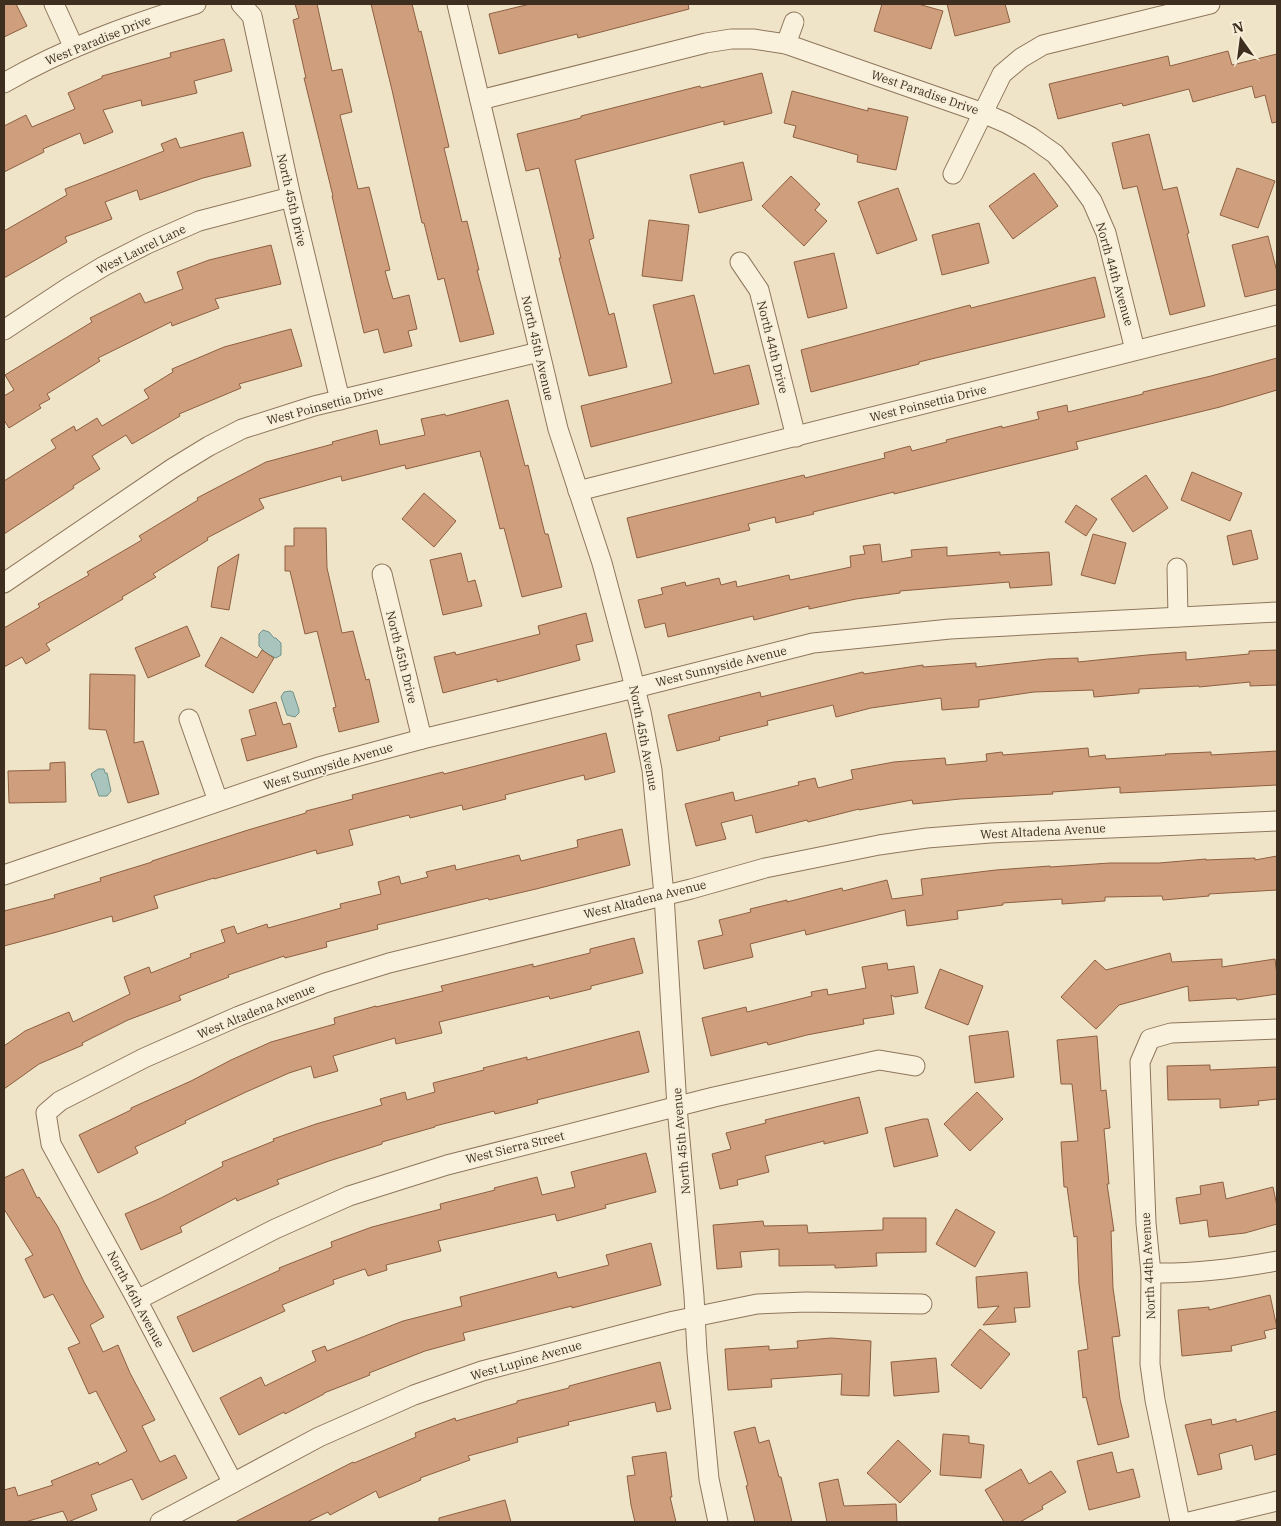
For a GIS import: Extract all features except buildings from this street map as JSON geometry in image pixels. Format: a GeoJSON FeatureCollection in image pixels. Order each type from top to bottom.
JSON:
{"type":"FeatureCollection","features":[{"type":"Feature","properties":{"kind":"street"},"geometry":{"type":"LineString","coordinates":[[54,4],[74,48]]}},
{"type":"Feature","properties":{"kind":"street","name":"West Paradise Drive"},"geometry":{"type":"LineString","coordinates":[[4,83],[74,48],[139,22],[196,4]]}},
{"type":"Feature","properties":{"kind":"street","name":"North 45th Drive"},"geometry":{"type":"LineString","coordinates":[[241,4],[252,16],[291,197],[340,400]]}},
{"type":"Feature","properties":{"kind":"street","name":"North 45th Avenue"},"geometry":{"type":"LineString","coordinates":[[457,4],[558,428],[602,563],[635,688],[652,770],[664,895],[696,1352],[709,1479],[718,1522]]}},
{"type":"Feature","properties":{"kind":"street","name":"West Paradise Drive"},"geometry":{"type":"LineString","coordinates":[[480,100],[706,43],[731,39],[753,39],[786,44],[983,113],[1002,74],[1021,58],[1043,45],[1210,4]]}},
{"type":"Feature","properties":{"kind":"street"},"geometry":{"type":"LineString","coordinates":[[786,44],[794,22]]}},
{"type":"Feature","properties":{"kind":"street"},"geometry":{"type":"LineString","coordinates":[[953,174],[983,113]]}},
{"type":"Feature","properties":{"kind":"street","name":"North 44th Avenue"},"geometry":{"type":"LineString","coordinates":[[983,113],[1032,136],[1055,154],[1092,202],[1106,234],[1134,350]]}},
{"type":"Feature","properties":{"kind":"street","name":"West Laurel Lane"},"geometry":{"type":"LineString","coordinates":[[4,330],[68,287],[146,244],[199,221],[291,197]]}},
{"type":"Feature","properties":{"kind":"street","name":"North 44th Drive"},"geometry":{"type":"LineString","coordinates":[[740,262],[759,290],[796,437]]}},
{"type":"Feature","properties":{"kind":"street","name":"West Poinsettia Drive"},"geometry":{"type":"LineString","coordinates":[[578,490],[796,437],[1277,315]]}},
{"type":"Feature","properties":{"kind":"street","name":"West Poinsettia Drive"},"geometry":{"type":"LineString","coordinates":[[4,583],[129,497],[209,446],[242,429],[314,406],[539,352]]}},
{"type":"Feature","properties":{"kind":"street"},"geometry":{"type":"LineString","coordinates":[[1177,568],[1178,617]]}},
{"type":"Feature","properties":{"kind":"street","name":"North 45th Drive"},"geometry":{"type":"LineString","coordinates":[[382,574],[422,739]]}},
{"type":"Feature","properties":{"kind":"street","name":"West Sunnyside Avenue"},"geometry":{"type":"LineString","coordinates":[[4,875],[319,767],[422,739],[813,643],[950,629],[1277,612]]}},
{"type":"Feature","properties":{"kind":"street"},"geometry":{"type":"LineString","coordinates":[[189,718],[218,801]]}},
{"type":"Feature","properties":{"kind":"street","name":"West Altadena Avenue"},"geometry":{"type":"LineString","coordinates":[[46,1113],[60,1101],[144,1058],[239,1016],[325,983],[398,961],[784,864],[879,845],[927,838],[990,833],[1277,821]]}},
{"type":"Feature","properties":{"kind":"street","name":"North 44th Avenue"},"geometry":{"type":"LineString","coordinates":[[1180,1522],[1157,1410],[1150,1364],[1151,1273],[1146,1223],[1140,1062],[1150,1039],[1171,1033],[1277,1029]]}},
{"type":"Feature","properties":{"kind":"street","name":"West Sierra Street"},"geometry":{"type":"LineString","coordinates":[[137,1300],[275,1229],[349,1196],[447,1165],[678,1107],[879,1060],[915,1066]]}},
{"type":"Feature","properties":{"kind":"street","name":"North 46th Avenue"},"geometry":{"type":"LineString","coordinates":[[46,1113],[51,1144],[137,1300],[233,1483]]}},
{"type":"Feature","properties":{"kind":"street"},"geometry":{"type":"LineString","coordinates":[[1151,1273],[1183,1274],[1277,1262]]}},
{"type":"Feature","properties":{"kind":"street","name":"West Lupine Avenue"},"geometry":{"type":"LineString","coordinates":[[160,1522],[319,1437],[414,1394],[482,1371],[590,1342],[758,1304],[806,1302],[922,1304]]}},
{"type":"Feature","properties":{"kind":"street"},"geometry":{"type":"LineString","coordinates":[[1189,1522],[1277,1501]]}},
{"type":"Feature","properties":{"kind":"water"},"geometry":{"type":"Polygon","coordinates":[[[263,630],[269,632],[281,643],[281,655],[276,658],[267,654],[259,646],[259,634],[263,630]]]}},
{"type":"Feature","properties":{"kind":"water"},"geometry":{"type":"Polygon","coordinates":[[[284,692],[293,692],[299,710],[295,717],[287,715],[281,697],[284,692]]]}},
{"type":"Feature","properties":{"kind":"water"},"geometry":{"type":"Polygon","coordinates":[[[98,769],[104,769],[105,773],[107,773],[111,791],[107,796],[99,796],[91,774],[98,769]]]}}]}
